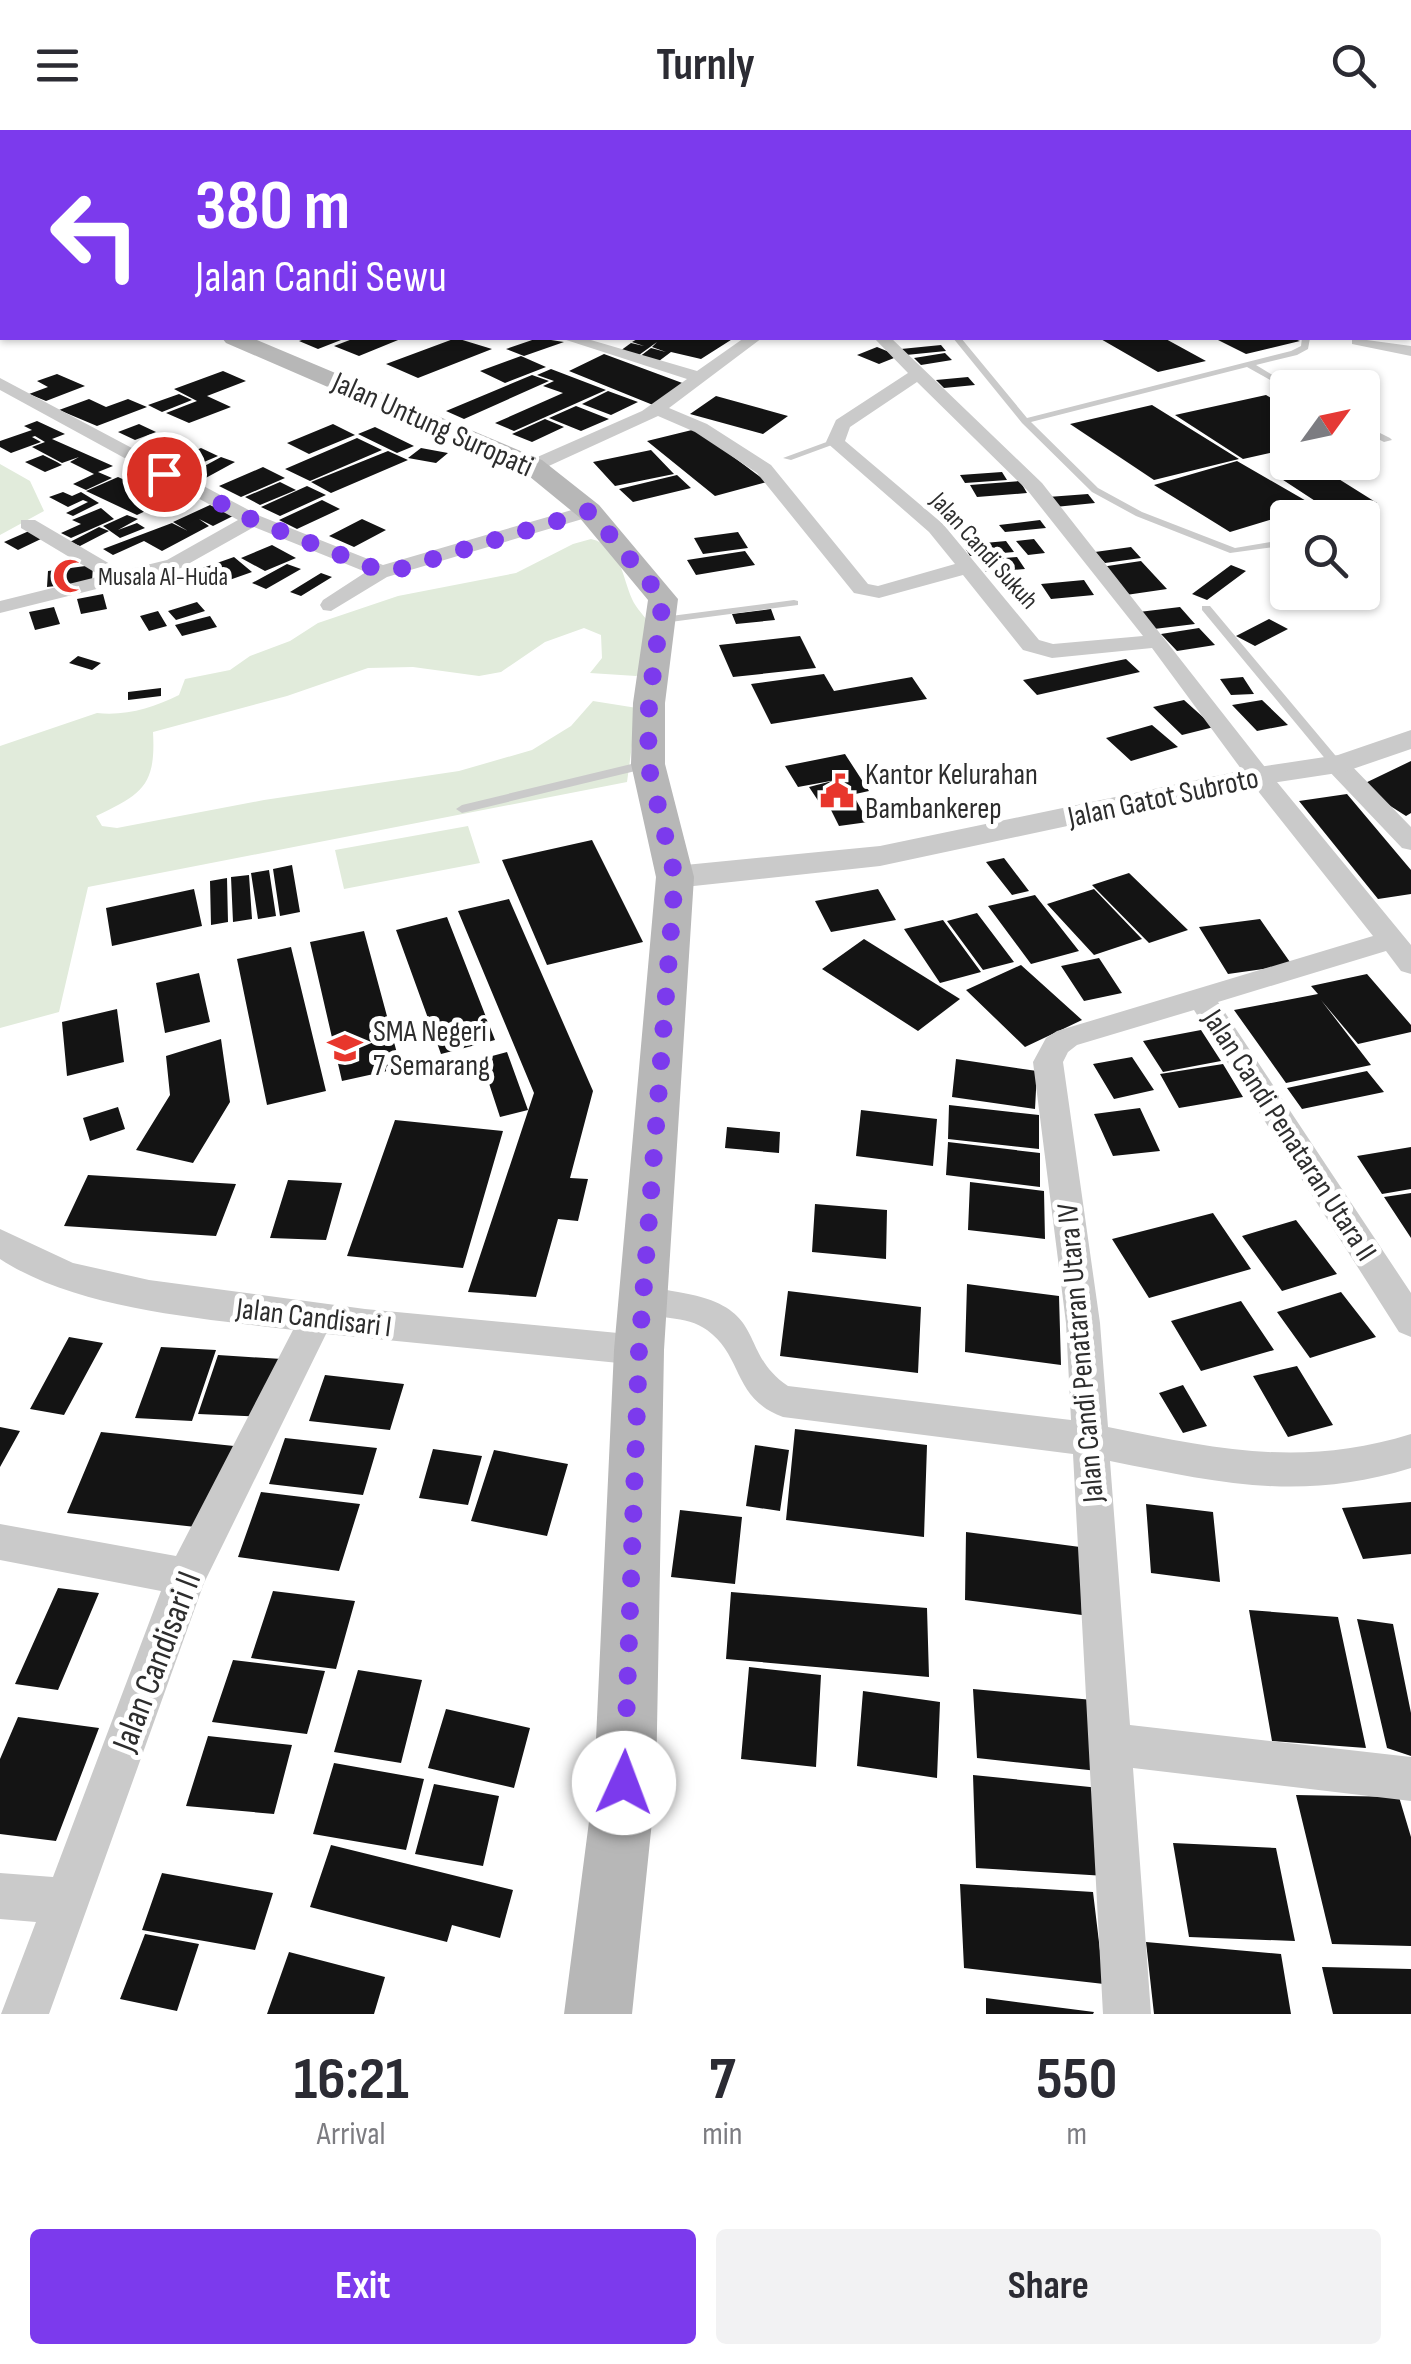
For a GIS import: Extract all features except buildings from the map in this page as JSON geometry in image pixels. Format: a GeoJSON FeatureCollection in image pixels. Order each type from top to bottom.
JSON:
{"type":"FeatureCollection","features":[{"type":"Feature","properties":{"kind":"main road","name":"Jalan Untung Suropati"},"geometry":{"type":"LineString","coordinates":[[239,340],[533,466],[590,511],[663,599],[662,620]]}},
{"type":"Feature","properties":{"kind":"main road"},"geometry":{"type":"LineString","coordinates":[[598,2014],[624,1783],[639,1350],[675,877],[648,764],[649,703],[662,620]]}},
{"type":"Feature","properties":{"kind":"street"},"geometry":{"type":"LineString","coordinates":[[576,340],[698,377]]}},
{"type":"Feature","properties":{"kind":"street"},"geometry":{"type":"LineString","coordinates":[[533,466],[658,409],[751,340]]}},
{"type":"Feature","properties":{"kind":"street"},"geometry":{"type":"LineString","coordinates":[[884,340],[1035,487],[1158,641],[1258,776],[1401,952]]}},
{"type":"Feature","properties":{"kind":"street"},"geometry":{"type":"LineString","coordinates":[[1358,341],[1411,351]]}},
{"type":"Feature","properties":{"kind":"street"},"geometry":{"type":"LineString","coordinates":[[834,442],[842,424],[917,374]]}},
{"type":"Feature","properties":{"kind":"street"},"geometry":{"type":"LineString","coordinates":[[0,384],[253,520],[381,571],[400,569],[590,511]]}},
{"type":"Feature","properties":{"kind":"street"},"geometry":{"type":"LineString","coordinates":[[658,409],[701,428],[764,469],[861,589],[879,592],[968,567]]}},
{"type":"Feature","properties":{"kind":"street","name":"Jalan Candi Sukuh"},"geometry":{"type":"LineString","coordinates":[[834,442],[936,528],[1031,645],[1040,650],[1158,641]]}},
{"type":"Feature","properties":{"kind":"street"},"geometry":{"type":"LineString","coordinates":[[0,607],[174,564],[253,520]]}},
{"type":"Feature","properties":{"kind":"street"},"geometry":{"type":"LineString","coordinates":[[28,524],[119,578]]}},
{"type":"Feature","properties":{"kind":"street"},"geometry":{"type":"LineString","coordinates":[[332,605],[381,571]]}},
{"type":"Feature","properties":{"kind":"street","name":"Jalan Gatot Subroto"},"geometry":{"type":"LineString","coordinates":[[675,877],[880,856],[1258,776],[1336,764],[1411,738]]}},
{"type":"Feature","properties":{"kind":"street"},"geometry":{"type":"LineString","coordinates":[[1336,764],[1411,842]]}},
{"type":"Feature","properties":{"kind":"street","name":"Jalan Candi Penataran Utara IV"},"geometry":{"type":"LineString","coordinates":[[1127,2014],[1083,1323],[1048,1062],[1050,1053],[1067,1038],[1202,1000],[1401,952]]}},
{"type":"Feature","properties":{"kind":"street","name":"Jalan Candi Penataran Utara II"},"geometry":{"type":"LineString","coordinates":[[1202,1000],[1411,1322]]}},
{"type":"Feature","properties":{"kind":"street","name":"Jalan Candisari I"},"geometry":{"type":"LineString","coordinates":[[0,1242],[62,1274],[315,1320],[639,1350]]}},
{"type":"Feature","properties":{"kind":"street"},"geometry":{"type":"LineString","coordinates":[[643,1302],[707,1314],[725,1324],[762,1388],[783,1401],[1088,1438],[1220,1465],[1307,1474],[1363,1468],[1411,1451]]}},
{"type":"Feature","properties":{"kind":"street","name":"Jalan Candisari II"},"geometry":{"type":"LineString","coordinates":[[24,2014],[186,1577],[315,1320]]}},
{"type":"Feature","properties":{"kind":"street"},"geometry":{"type":"LineString","coordinates":[[0,1542],[186,1577]]}},
{"type":"Feature","properties":{"kind":"street"},"geometry":{"type":"LineString","coordinates":[[1109,1744],[1409,1786]]}},
{"type":"Feature","properties":{"kind":"street"},"geometry":{"type":"LineString","coordinates":[[0,1896],[63,1901]]}},
{"type":"Feature","properties":{"kind":"lane"},"geometry":{"type":"LineString","coordinates":[[958,340],[997,392],[1095,490],[1139,514],[1234,550],[1270,545]]}},
{"type":"Feature","properties":{"kind":"lane"},"geometry":{"type":"LineString","coordinates":[[1025,421],[1294,352],[1305,347],[1306,340]]}},
{"type":"Feature","properties":{"kind":"lane"},"geometry":{"type":"LineString","coordinates":[[1248,365],[1270,377]]}},
{"type":"Feature","properties":{"kind":"lane"},"geometry":{"type":"LineString","coordinates":[[1380,436],[1387,440]]}},
{"type":"Feature","properties":{"kind":"lane"},"geometry":{"type":"LineString","coordinates":[[788,458],[834,442]]}},
{"type":"Feature","properties":{"kind":"lane"},"geometry":{"type":"LineString","coordinates":[[662,620],[794,602]]}},
{"type":"Feature","properties":{"kind":"lane"},"geometry":{"type":"LineString","coordinates":[[1206,608],[1336,764]]}},
{"type":"Feature","properties":{"kind":"lane"},"geometry":{"type":"LineString","coordinates":[[462,809],[648,764]]}},
{"type":"Feature","properties":{"kind":"green space"},"geometry":{"type":"Polygon","coordinates":[[[0,464],[30,481],[44,511],[0,535],[0,464]]]}},
{"type":"Feature","properties":{"kind":"green space"},"geometry":{"type":"Polygon","coordinates":[[[591,539],[615,555],[634,602],[652,626],[647,671],[636,676],[590,673],[602,658],[601,635],[584,628],[545,642],[501,672],[479,676],[413,667],[368,668],[287,696],[153,732],[152,764],[143,786],[96,816],[102,826],[117,828],[264,800],[459,771],[532,750],[571,726],[593,701],[637,708],[627,782],[88,887],[59,1012],[0,1028],[0,746],[97,713],[129,712],[159,704],[179,695],[185,679],[230,670],[318,623],[398,596],[516,573],[591,539]]]}},
{"type":"Feature","properties":{"kind":"green space"},"geometry":{"type":"Polygon","coordinates":[[[468,826],[480,863],[344,889],[335,850],[468,826]]]}},
{"type":"Feature","properties":{"kind":"place","name":"Musala Al-Huda"},"geometry":{"type":"Point","coordinates":[70,576]}},
{"type":"Feature","properties":{"kind":"place","name":"Kantor Kelurahan Bambankerep"},"geometry":{"type":"Point","coordinates":[837,791]}},
{"type":"Feature","properties":{"kind":"place","name":"SMA Negeri 7 Semarang"},"geometry":{"type":"Point","coordinates":[345,1048]}},
{"type":"Feature","properties":{"kind":"route"},"geometry":{"type":"LineString","coordinates":[[164,474],[253,520],[381,571],[400,569],[590,511],[663,599],[649,703],[648,764],[675,877],[639,1350],[624,1783]]}}]}
